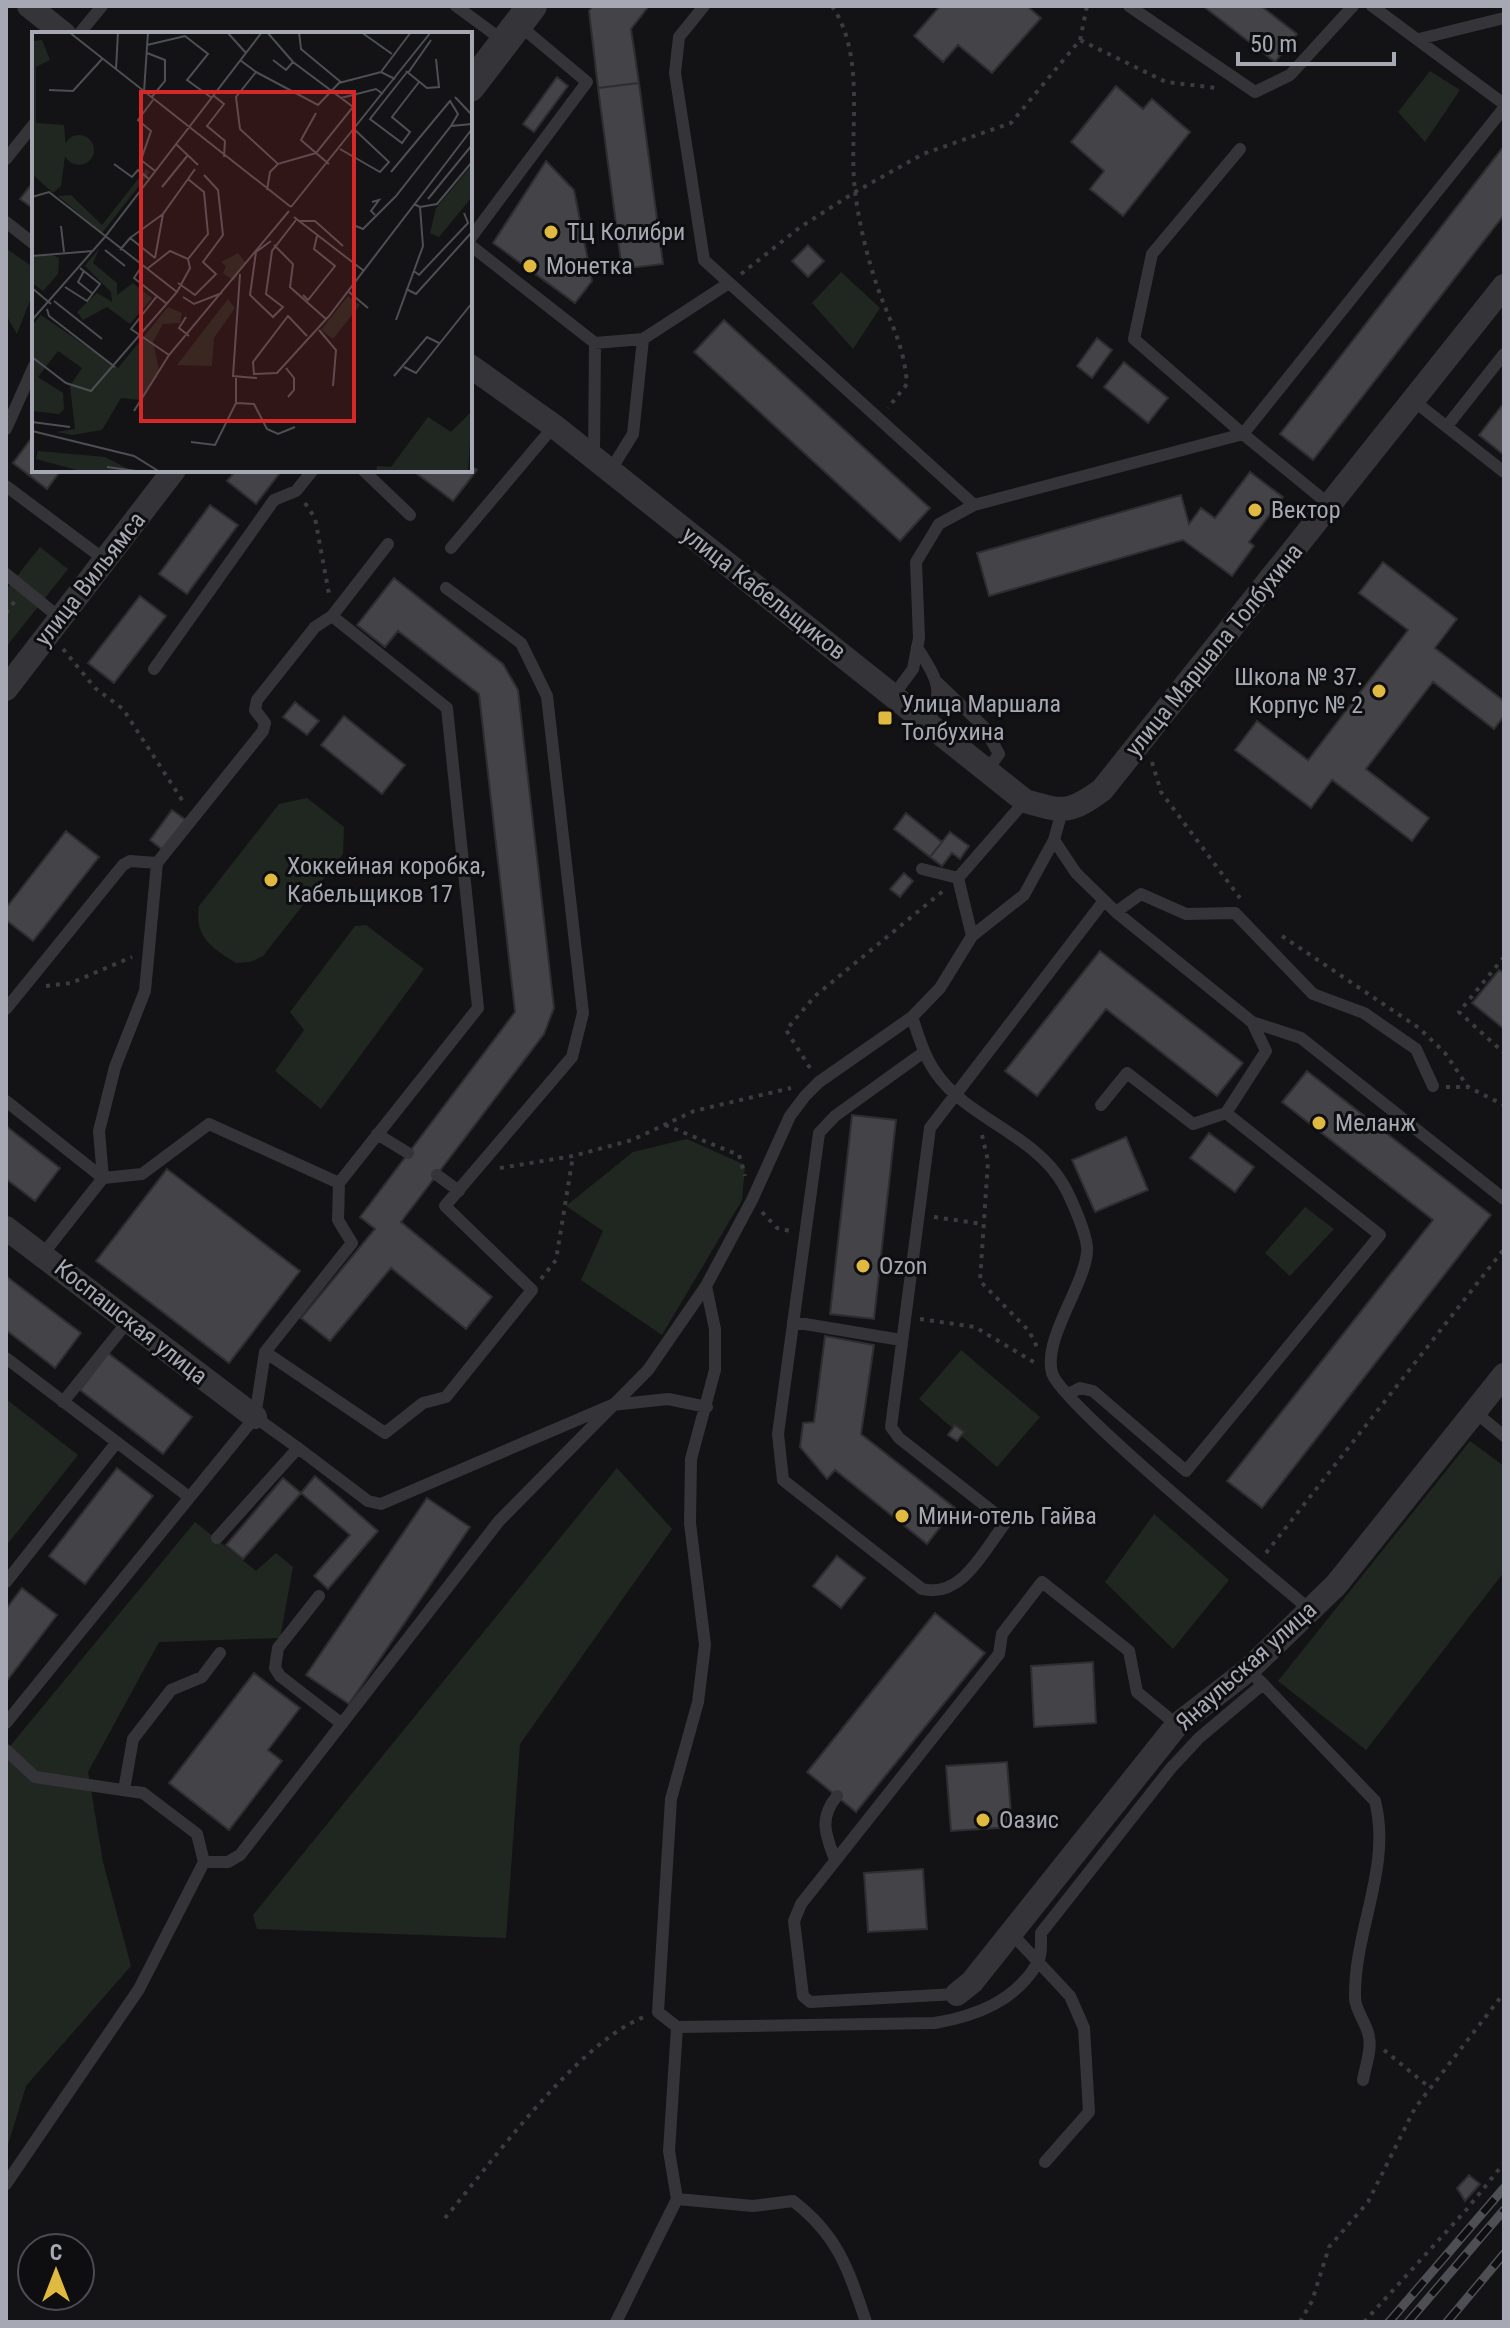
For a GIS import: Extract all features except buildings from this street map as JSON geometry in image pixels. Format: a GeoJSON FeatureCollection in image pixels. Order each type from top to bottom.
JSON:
{"type":"FeatureCollection","features":[{"type":"Feature","properties":{"kind":"street"},"geometry":{"type":"LineString","coordinates":[[29,6],[62,32]]}},
{"type":"Feature","properties":{"kind":"street"},"geometry":{"type":"LineString","coordinates":[[472,84],[519,24]]}},
{"type":"Feature","properties":{"kind":"street","name":"улица Маршала Толбухина"},"geometry":{"type":"LineString","coordinates":[[1062,811],[1079,807],[1102,790],[1504,286]]}},
{"type":"Feature","properties":{"kind":"street","name":"улица Кабельщиков"},"geometry":{"type":"LineString","coordinates":[[472,367],[554,426],[1025,801],[1062,811]]}},
{"type":"Feature","properties":{"kind":"street","name":"улица Вильямса"},"geometry":{"type":"LineString","coordinates":[[6,689],[172,472]]}},
{"type":"Feature","properties":{"kind":"street","name":"Коспашская улица"},"geometry":{"type":"LineString","coordinates":[[8,1234],[43,1254],[255,1417]]}},
{"type":"Feature","properties":{"kind":"street","name":"Янаульская улица"},"geometry":{"type":"LineString","coordinates":[[947,1995],[972,1982],[1177,1725],[1255,1677],[1310,1610],[1336,1585],[1504,1375]]}},
{"type":"Feature","properties":{"kind":"lane"},"geometry":{"type":"LineString","coordinates":[[81,32],[102,6]]}},
{"type":"Feature","properties":{"kind":"lane"},"geometry":{"type":"LineString","coordinates":[[456,6],[519,24],[587,82],[472,239]]}},
{"type":"Feature","properties":{"kind":"lane"},"geometry":{"type":"LineString","coordinates":[[704,6],[679,37],[675,73],[704,260],[974,505]]}},
{"type":"Feature","properties":{"kind":"lane"},"geometry":{"type":"LineString","coordinates":[[1129,6],[1255,92],[1290,75],[1353,6]]}},
{"type":"Feature","properties":{"kind":"lane"},"geometry":{"type":"LineString","coordinates":[[893,696],[913,669],[917,647],[916,562],[939,524],[974,505],[1243,434],[1504,106],[1372,6]]}},
{"type":"Feature","properties":{"kind":"lane"},"geometry":{"type":"LineString","coordinates":[[1419,39],[1504,18]]}},
{"type":"Feature","properties":{"kind":"lane"},"geometry":{"type":"LineString","coordinates":[[6,159],[32,126]]}},
{"type":"Feature","properties":{"kind":"lane"},"geometry":{"type":"LineString","coordinates":[[1240,149],[1152,254],[1134,339],[1331,506]]}},
{"type":"Feature","properties":{"kind":"lane"},"geometry":{"type":"LineString","coordinates":[[6,222],[32,242]]}},
{"type":"Feature","properties":{"kind":"lane"},"geometry":{"type":"LineString","coordinates":[[472,244],[595,343],[643,339],[729,283]]}},
{"type":"Feature","properties":{"kind":"lane"},"geometry":{"type":"LineString","coordinates":[[602,464],[633,434],[643,339]]}},
{"type":"Feature","properties":{"kind":"lane"},"geometry":{"type":"LineString","coordinates":[[595,343],[602,464]]}},
{"type":"Feature","properties":{"kind":"lane"},"geometry":{"type":"LineString","coordinates":[[1447,426],[1504,354]]}},
{"type":"Feature","properties":{"kind":"lane"},"geometry":{"type":"LineString","coordinates":[[6,429],[32,370]]}},
{"type":"Feature","properties":{"kind":"lane"},"geometry":{"type":"LineString","coordinates":[[1414,401],[1504,472]]}},
{"type":"Feature","properties":{"kind":"lane"},"geometry":{"type":"LineString","coordinates":[[451,548],[554,426]]}},
{"type":"Feature","properties":{"kind":"lane"},"geometry":{"type":"LineString","coordinates":[[154,669],[274,500],[296,491],[311,472]]}},
{"type":"Feature","properties":{"kind":"lane"},"geometry":{"type":"LineString","coordinates":[[365,472],[410,515]]}},
{"type":"Feature","properties":{"kind":"lane"},"geometry":{"type":"LineString","coordinates":[[6,486],[105,560]]}},
{"type":"Feature","properties":{"kind":"lane"},"geometry":{"type":"LineString","coordinates":[[43,1254],[103,1178],[99,1131],[115,1067],[145,991],[157,863],[263,731],[265,723],[255,710],[257,700],[315,627],[332,616],[388,544]]}},
{"type":"Feature","properties":{"kind":"lane"},"geometry":{"type":"LineString","coordinates":[[6,574],[60,618]]}},
{"type":"Feature","properties":{"kind":"lane"},"geometry":{"type":"LineString","coordinates":[[265,1352],[385,1433],[423,1403],[446,1397],[532,1290],[445,1206],[478,1171],[572,1057],[583,1013],[547,696],[521,643],[446,588]]}},
{"type":"Feature","properties":{"kind":"lane"},"geometry":{"type":"LineString","coordinates":[[6,1723],[255,1417],[265,1352],[352,1243],[338,1220],[339,1183],[478,1008],[447,708],[332,616]]}},
{"type":"Feature","properties":{"kind":"lane"},"geometry":{"type":"LineString","coordinates":[[917,647],[937,682],[984,727],[999,754],[987,770]]}},
{"type":"Feature","properties":{"kind":"lane"},"geometry":{"type":"LineString","coordinates":[[927,723],[938,704],[937,682]]}},
{"type":"Feature","properties":{"kind":"lane"},"geometry":{"type":"LineString","coordinates":[[958,878],[1025,801]]}},
{"type":"Feature","properties":{"kind":"lane"},"geometry":{"type":"LineString","coordinates":[[204,1862],[228,1862],[240,1855],[499,1521],[648,1370],[706,1286],[752,1200],[790,1116],[819,1082],[912,1017],[940,988],[972,936],[1024,895],[1054,840],[1062,811]]}},
{"type":"Feature","properties":{"kind":"lane"},"geometry":{"type":"LineString","coordinates":[[1054,840],[1076,873],[1103,902],[1252,1022],[1301,1038],[1504,1199]]}},
{"type":"Feature","properties":{"kind":"lane"},"geometry":{"type":"LineString","coordinates":[[6,1009],[123,865],[130,861],[157,863]]}},
{"type":"Feature","properties":{"kind":"lane"},"geometry":{"type":"LineString","coordinates":[[922,869],[958,878]]}},
{"type":"Feature","properties":{"kind":"lane"},"geometry":{"type":"LineString","coordinates":[[958,878],[972,936]]}},
{"type":"Feature","properties":{"kind":"lane"},"geometry":{"type":"LineString","coordinates":[[1116,912],[1141,894],[1186,914],[1235,913],[1313,994],[1364,1013],[1416,1049],[1433,1086]]}},
{"type":"Feature","properties":{"kind":"lane"},"geometry":{"type":"LineString","coordinates":[[924,1052],[826,1123],[817,1146],[778,1434],[783,1480],[922,1589],[935,1592],[957,1583],[1006,1522],[893,1432],[891,1420],[930,1128],[1103,902]]}},
{"type":"Feature","properties":{"kind":"lane"},"geometry":{"type":"LineString","coordinates":[[912,1017],[924,1052],[937,1074],[955,1093],[1042,1157],[1055,1174],[1077,1217],[1088,1250],[1051,1356],[1053,1373],[1068,1394],[1310,1610]]}},
{"type":"Feature","properties":{"kind":"lane"},"geometry":{"type":"LineString","coordinates":[[1101,1105],[1127,1073],[1193,1124],[1226,1113],[1266,1051],[1252,1022]]}},
{"type":"Feature","properties":{"kind":"lane"},"geometry":{"type":"LineString","coordinates":[[6,1101],[103,1178],[142,1174],[209,1124],[339,1183]]}},
{"type":"Feature","properties":{"kind":"lane"},"geometry":{"type":"LineString","coordinates":[[1068,1394],[1080,1388],[1093,1391],[1186,1471],[1380,1235],[1226,1113]]}},
{"type":"Feature","properties":{"kind":"lane"},"geometry":{"type":"LineString","coordinates":[[377,1134],[408,1153]]}},
{"type":"Feature","properties":{"kind":"lane"},"geometry":{"type":"LineString","coordinates":[[437,1175],[459,1191]]}},
{"type":"Feature","properties":{"kind":"lane"},"geometry":{"type":"LineString","coordinates":[[706,1286],[715,1329],[715,1370],[691,1459],[690,1523],[705,1645],[698,1702],[671,1799],[658,2012],[677,2027],[935,2023],[969,2017],[1007,1998],[1039,1962],[1041,1933],[1171,1768],[1255,1677],[1375,1801],[1381,1824],[1380,1861],[1358,1945],[1355,2001],[1370,2039],[1363,2080]]}},
{"type":"Feature","properties":{"kind":"lane"},"geometry":{"type":"LineString","coordinates":[[63,1402],[129,1320]]}},
{"type":"Feature","properties":{"kind":"lane"},"geometry":{"type":"LineString","coordinates":[[793,1322],[901,1340]]}},
{"type":"Feature","properties":{"kind":"lane"},"geometry":{"type":"LineString","coordinates":[[6,1358],[189,1497]]}},
{"type":"Feature","properties":{"kind":"lane"},"geometry":{"type":"LineString","coordinates":[[255,1417],[368,1501],[381,1504],[612,1405],[668,1399],[707,1407]]}},
{"type":"Feature","properties":{"kind":"lane"},"geometry":{"type":"LineString","coordinates":[[1475,1412],[1504,1436]]}},
{"type":"Feature","properties":{"kind":"lane"},"geometry":{"type":"LineString","coordinates":[[6,1582],[117,1442]]}},
{"type":"Feature","properties":{"kind":"lane"},"geometry":{"type":"LineString","coordinates":[[217,1538],[298,1448]]}},
{"type":"Feature","properties":{"kind":"lane"},"geometry":{"type":"LineString","coordinates":[[935,2023],[947,1995],[819,2003],[803,1996],[794,1921],[801,1904],[999,1654],[1002,1634],[1042,1582],[1129,1651],[1137,1692],[1177,1725]]}},
{"type":"Feature","properties":{"kind":"lane"},"geometry":{"type":"LineString","coordinates":[[319,1596],[278,1648],[275,1668],[280,1676],[342,1724]]}},
{"type":"Feature","properties":{"kind":"lane"},"geometry":{"type":"LineString","coordinates":[[124,1790],[133,1739],[171,1690],[202,1677],[220,1653]]}},
{"type":"Feature","properties":{"kind":"lane"},"geometry":{"type":"LineString","coordinates":[[6,1750],[35,1777],[143,1793],[197,1834],[204,1862],[139,1989],[6,2184]]}},
{"type":"Feature","properties":{"kind":"lane"},"geometry":{"type":"LineString","coordinates":[[835,1860],[823,1828],[826,1809],[837,1796]]}},
{"type":"Feature","properties":{"kind":"lane"},"geometry":{"type":"LineString","coordinates":[[1011,1933],[1070,1996],[1084,2028],[1089,2112],[1045,2162]]}},
{"type":"Feature","properties":{"kind":"lane"},"geometry":{"type":"LineString","coordinates":[[616,2322],[677,2199],[669,2151],[677,2027]]}},
{"type":"Feature","properties":{"kind":"lane"},"geometry":{"type":"LineString","coordinates":[[677,2199],[753,2206],[793,2201],[826,2229],[848,2267],[866,2322]]}},
{"type":"Feature","properties":{"kind":"path"},"geometry":{"type":"LineString","coordinates":[[832,6],[843,21],[852,73],[855,192],[881,296],[904,351],[907,384],[879,419]]}},
{"type":"Feature","properties":{"kind":"path"},"geometry":{"type":"LineString","coordinates":[[729,283],[799,228],[855,192],[923,154],[1011,123],[1080,40],[1087,6]]}},
{"type":"Feature","properties":{"kind":"path"},"geometry":{"type":"LineString","coordinates":[[1080,40],[1166,82],[1255,92]]}},
{"type":"Feature","properties":{"kind":"path"},"geometry":{"type":"LineString","coordinates":[[296,491],[315,518],[332,616]]}},
{"type":"Feature","properties":{"kind":"path"},"geometry":{"type":"LineString","coordinates":[[63,649],[95,688],[123,709],[194,818]]}},
{"type":"Feature","properties":{"kind":"path"},"geometry":{"type":"LineString","coordinates":[[1151,760],[1161,792],[1246,905]]}},
{"type":"Feature","properties":{"kind":"path"},"geometry":{"type":"LineString","coordinates":[[478,1171],[573,1156],[632,1140],[694,1111],[819,1082],[786,1030],[815,996],[958,878]]}},
{"type":"Feature","properties":{"kind":"path"},"geometry":{"type":"LineString","coordinates":[[1276,932],[1419,1028],[1445,1053],[1468,1087],[1504,1105]]}},
{"type":"Feature","properties":{"kind":"path"},"geometry":{"type":"LineString","coordinates":[[22,989],[71,983],[149,950]]}},
{"type":"Feature","properties":{"kind":"path"},"geometry":{"type":"LineString","coordinates":[[1504,957],[1459,1012],[1504,1053]]}},
{"type":"Feature","properties":{"kind":"path"},"geometry":{"type":"LineString","coordinates":[[975,1108],[988,1161],[980,1281],[1029,1331],[1053,1373]]}},
{"type":"Feature","properties":{"kind":"path"},"geometry":{"type":"LineString","coordinates":[[665,1125],[739,1155],[752,1200],[777,1228],[805,1234]]}},
{"type":"Feature","properties":{"kind":"path"},"geometry":{"type":"LineString","coordinates":[[532,1290],[556,1260],[573,1156]]}},
{"type":"Feature","properties":{"kind":"path"},"geometry":{"type":"LineString","coordinates":[[918,1214],[983,1224]]}},
{"type":"Feature","properties":{"kind":"path"},"geometry":{"type":"LineString","coordinates":[[1257,1564],[1504,1249]]}},
{"type":"Feature","properties":{"kind":"path"},"geometry":{"type":"LineString","coordinates":[[905,1317],[975,1327],[1053,1373]]}},
{"type":"Feature","properties":{"kind":"path"},"geometry":{"type":"LineString","coordinates":[[1300,2322],[1312,2301],[1329,2247],[1368,2202],[1397,2140],[1429,2087],[1504,1993]]}},
{"type":"Feature","properties":{"kind":"path"},"geometry":{"type":"LineString","coordinates":[[445,2218],[579,2061],[624,2025],[658,2012]]}},
{"type":"Feature","properties":{"kind":"path"},"geometry":{"type":"LineString","coordinates":[[1370,2039],[1429,2087]]}},
{"type":"Feature","properties":{"kind":"path"},"geometry":{"type":"LineString","coordinates":[[1364,2322],[1467,2209],[1504,2163]]}},
{"type":"Feature","properties":{"kind":"shaded area"},"geometry":{"type":"Polygon","coordinates":[[[1430,71],[1460,90],[1425,142],[1398,112],[1430,71]]]}},
{"type":"Feature","properties":{"kind":"shaded area"},"geometry":{"type":"Polygon","coordinates":[[[7,249],[32,267],[32,295],[17,334],[6,315],[7,249]]]}},
{"type":"Feature","properties":{"kind":"shaded area"},"geometry":{"type":"Polygon","coordinates":[[[841,272],[880,308],[853,349],[812,303],[841,272]]]}},
{"type":"Feature","properties":{"kind":"shaded area"},"geometry":{"type":"Polygon","coordinates":[[[40,547],[68,569],[6,647],[6,590],[40,547]]]}},
{"type":"Feature","properties":{"kind":"shaded area","name":"Хоккейная коробка, Кабельщиков 17"},"geometry":{"type":"Polygon","coordinates":[[[307,798],[344,827],[343,854],[263,956],[250,962],[236,963],[212,947],[202,934],[199,906],[279,804],[307,798]]]}},
{"type":"Feature","properties":{"kind":"shaded area"},"geometry":{"type":"Polygon","coordinates":[[[366,925],[424,969],[321,1109],[275,1071],[304,1030],[290,1012],[355,926],[366,925]]]}},
{"type":"Feature","properties":{"kind":"shaded area"},"geometry":{"type":"Polygon","coordinates":[[[687,1139],[745,1165],[742,1200],[662,1335],[581,1280],[603,1231],[566,1206],[633,1152],[687,1139]]]}},
{"type":"Feature","properties":{"kind":"shaded area"},"geometry":{"type":"Polygon","coordinates":[[[1305,1207],[1334,1229],[1290,1276],[1265,1253],[1305,1207]]]}},
{"type":"Feature","properties":{"kind":"shaded area"},"geometry":{"type":"Polygon","coordinates":[[[961,1350],[1040,1417],[997,1467],[919,1399],[961,1350]]]}},
{"type":"Feature","properties":{"kind":"shaded area"},"geometry":{"type":"Polygon","coordinates":[[[6,1399],[78,1455],[6,1546],[6,1399]]]}},
{"type":"Feature","properties":{"kind":"shaded area"},"geometry":{"type":"Polygon","coordinates":[[[1470,1441],[1504,1466],[1504,1572],[1366,1750],[1278,1681],[1470,1441]]]}},
{"type":"Feature","properties":{"kind":"shaded area"},"geometry":{"type":"Polygon","coordinates":[[[617,1468],[672,1529],[520,1744],[506,1938],[257,1929],[253,1915],[617,1468]]]}},
{"type":"Feature","properties":{"kind":"shaded area"},"geometry":{"type":"Polygon","coordinates":[[[1154,1514],[1229,1580],[1173,1649],[1105,1582],[1154,1514]]]}},
{"type":"Feature","properties":{"kind":"shaded area"},"geometry":{"type":"Polygon","coordinates":[[[195,1522],[256,1571],[276,1553],[293,1567],[280,1638],[159,1642],[88,1772],[103,1862],[131,1966],[26,2086],[6,2151],[6,1751],[195,1522]]]}},
{"type":"Feature","properties":{"kind":"railway"},"geometry":{"type":"LineString","coordinates":[[1389,2322],[1504,2188]]}},
{"type":"Feature","properties":{"kind":"railway"},"geometry":{"type":"LineString","coordinates":[[1408,2322],[1504,2210]]}},
{"type":"Feature","properties":{"kind":"railway"},"geometry":{"type":"LineString","coordinates":[[1447,2322],[1504,2254]]}},
{"type":"Feature","properties":{"kind":"place","name":"ТЦ Колибри"},"geometry":{"type":"Point","coordinates":[551,232]}},
{"type":"Feature","properties":{"kind":"place","name":"Монетка"},"geometry":{"type":"Point","coordinates":[530,266]}},
{"type":"Feature","properties":{"kind":"place","name":"Вектор"},"geometry":{"type":"Point","coordinates":[1255,510]}},
{"type":"Feature","properties":{"kind":"place","name":"Школа № 37. Корпус № 2"},"geometry":{"type":"Point","coordinates":[1379,691]}},
{"type":"Feature","properties":{"kind":"place","name":"Улица Маршала Толбухина"},"geometry":{"type":"Point","coordinates":[885,718]}},
{"type":"Feature","properties":{"kind":"place","name":"Хоккейная коробка, Кабельщиков 17"},"geometry":{"type":"Point","coordinates":[271,880]}},
{"type":"Feature","properties":{"kind":"place","name":"Меланж"},"geometry":{"type":"Point","coordinates":[1319,1123]}},
{"type":"Feature","properties":{"kind":"place","name":"Ozon"},"geometry":{"type":"Point","coordinates":[863,1266]}},
{"type":"Feature","properties":{"kind":"place","name":"Мини-отель Гайва"},"geometry":{"type":"Point","coordinates":[902,1516]}},
{"type":"Feature","properties":{"kind":"place","name":"Оазис"},"geometry":{"type":"Point","coordinates":[983,1820]}}]}
